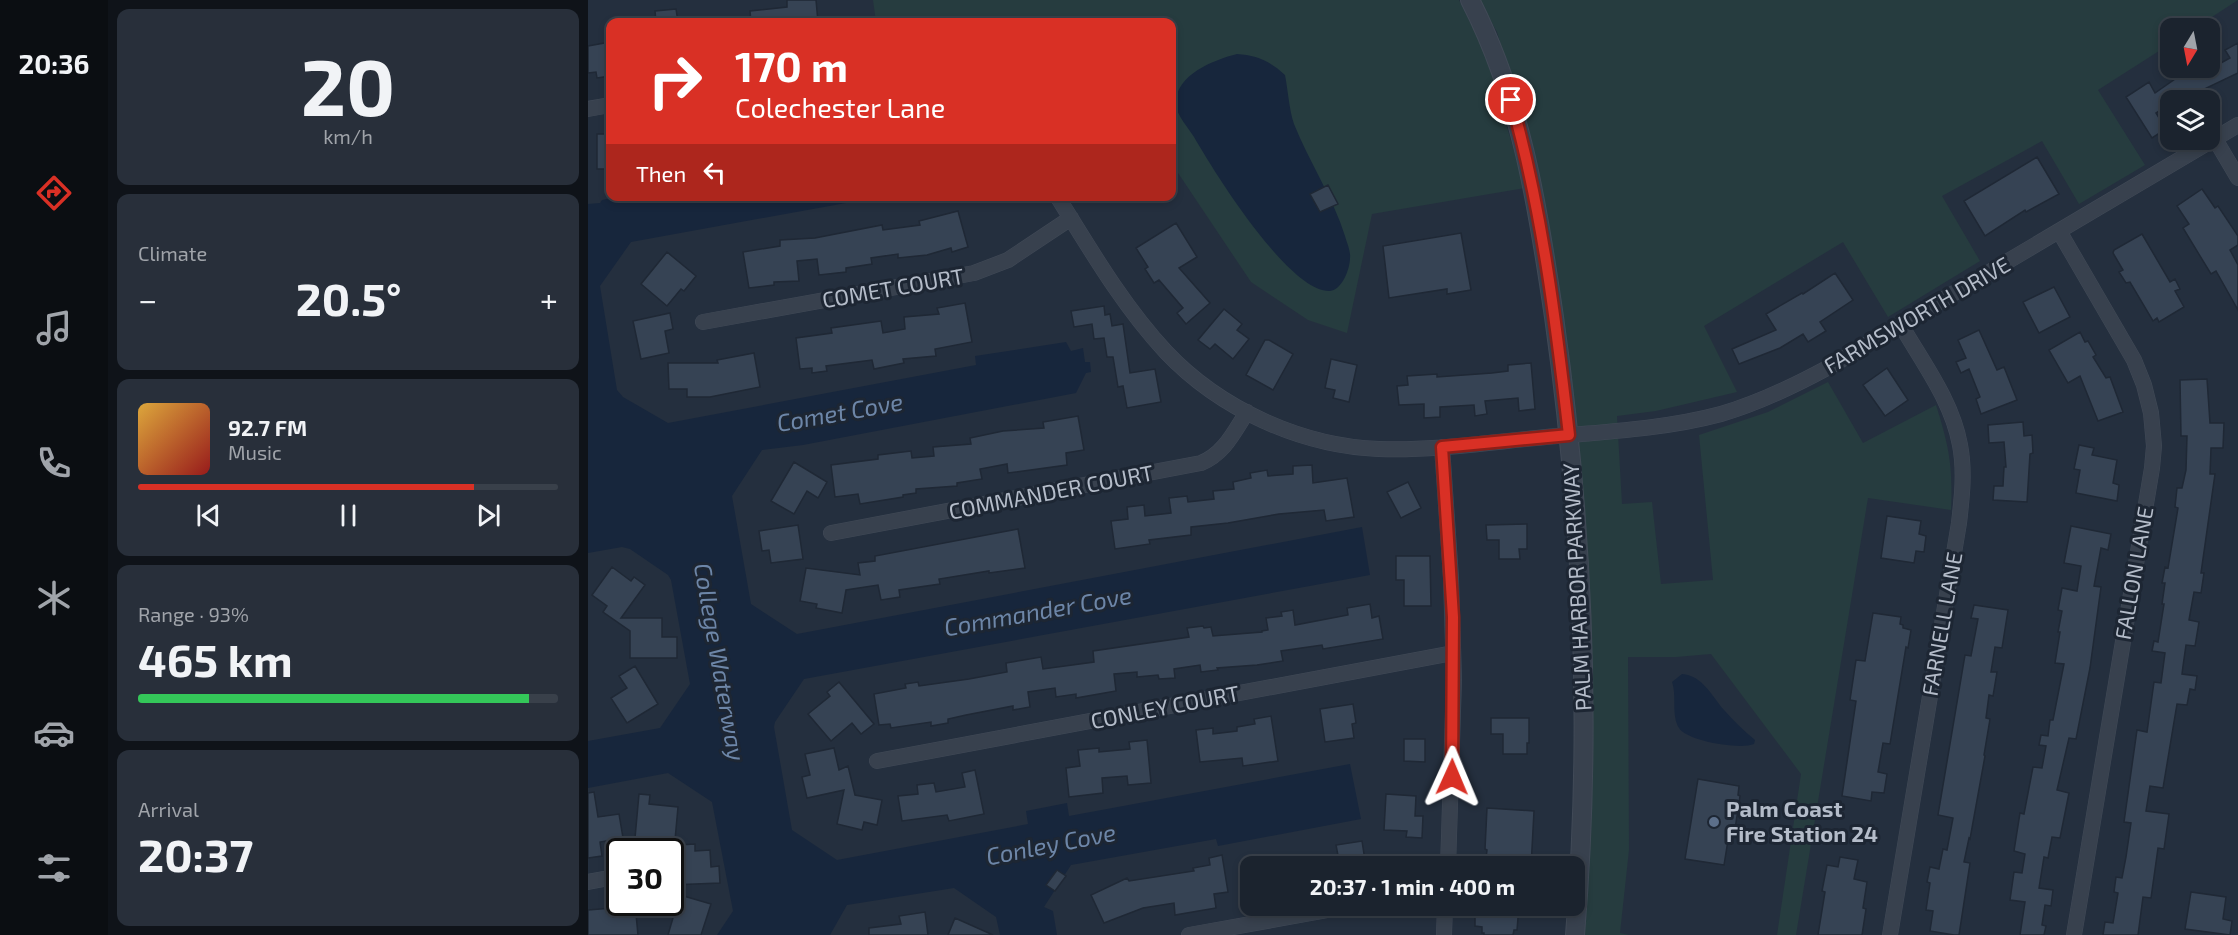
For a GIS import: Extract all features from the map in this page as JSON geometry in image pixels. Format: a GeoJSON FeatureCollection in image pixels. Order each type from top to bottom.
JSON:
{"type":"FeatureCollection","features":[{"type":"Feature","properties":{"kind":"street","name":"PALM HARBOR PARKWAY"},"geometry":{"type":"LineString","coordinates":[[1470,0],[1504,75],[1526,158],[1548,277],[1569,435],[1582,628],[1584,779],[1575,935]]}},
{"type":"Feature","properties":{"kind":"street"},"geometry":{"type":"LineString","coordinates":[[588,109],[606,106]]}},
{"type":"Feature","properties":{"kind":"street","name":"FARMSWORTH DRIVE"},"geometry":{"type":"LineString","coordinates":[[2220,136],[2238,125]]}},
{"type":"Feature","properties":{"kind":"street"},"geometry":{"type":"LineString","coordinates":[[2220,147],[2238,178]]}},
{"type":"Feature","properties":{"kind":"street","name":"FARMSWORTH DRIVE"},"geometry":{"type":"LineString","coordinates":[[1060,201],[1132,310],[1166,351],[1215,393],[1247,412],[1295,433],[1341,445],[1398,449],[1442,447],[1675,423],[1739,408],[1774,395],[1806,380],[1901,325],[2196,150]]}},
{"type":"Feature","properties":{"kind":"street","name":"COMET COURT"},"geometry":{"type":"LineString","coordinates":[[703,322],[974,273],[1008,260],[1071,218]]}},
{"type":"Feature","properties":{"kind":"street","name":"FALLON LANE"},"geometry":{"type":"LineString","coordinates":[[2058,231],[2134,360],[2144,385],[2151,413],[2154,446],[2074,935]]}},
{"type":"Feature","properties":{"kind":"street","name":"FARNELL LANE"},"geometry":{"type":"LineString","coordinates":[[1890,935],[1959,523],[1963,474],[1961,446],[1950,411],[1901,325]]}},
{"type":"Feature","properties":{"kind":"street","name":"COMMANDER COURT"},"geometry":{"type":"LineString","coordinates":[[831,533],[1208,461],[1221,451],[1247,412]]}},
{"type":"Feature","properties":{"kind":"street"},"geometry":{"type":"LineString","coordinates":[[1442,447],[1451,578],[1453,653],[1448,856]]}},
{"type":"Feature","properties":{"kind":"street","name":"CONLEY COURT"},"geometry":{"type":"LineString","coordinates":[[877,760],[1453,653]]}},
{"type":"Feature","properties":{"kind":"street"},"geometry":{"type":"LineString","coordinates":[[588,882],[606,879]]}},
{"type":"Feature","properties":{"kind":"street"},"geometry":{"type":"LineString","coordinates":[[1189,935],[1294,916]]}},
{"type":"Feature","properties":{"kind":"street"},"geometry":{"type":"LineString","coordinates":[[1444,935],[1445,916]]}},
{"type":"Feature","properties":{"kind":"green space"},"geometry":{"type":"Polygon","coordinates":[[[873,0],[1459,0],[1480,42],[1492,76],[1525,188],[1372,214],[1347,333],[1308,320],[1251,282],[1176,170],[1176,18],[875,18],[873,0]]]}},
{"type":"Feature","properties":{"kind":"green space"},"geometry":{"type":"Polygon","coordinates":[[[1479,0],[2238,0],[2210,18],[2160,18],[2160,50],[2098,90],[2145,165],[2079,204],[2042,141],[1942,196],[1980,261],[1888,317],[1843,242],[1704,326],[1737,392],[1656,411],[1617,416],[1622,504],[1652,502],[1661,584],[1713,580],[1699,435],[1768,412],[1828,382],[1863,443],[1936,405],[1949,456],[1951,510],[1868,498],[1796,935],[1777,935],[1801,774],[1711,654],[1628,657],[1629,850],[1620,933],[1629,935],[1582,935],[1582,916],[1585,916],[1584,856],[1589,604],[1527,134],[1497,32],[1479,0]]]}},
{"type":"Feature","properties":{"kind":"water"},"geometry":{"type":"Polygon","coordinates":[[[1237,54],[1262,60],[1285,75],[1294,124],[1334,207],[1349,250],[1350,263],[1347,273],[1342,283],[1334,290],[1313,286],[1294,272],[1274,252],[1235,201],[1177,110],[1177,95],[1188,78],[1206,65],[1237,54]]]}},
{"type":"Feature","properties":{"kind":"water"},"geometry":{"type":"Polygon","coordinates":[[[602,200],[857,201],[631,242],[600,286],[617,390],[623,397],[668,423],[976,365],[975,356],[1066,342],[1071,351],[1083,348],[1085,362],[1090,362],[1091,372],[1086,373],[1076,393],[803,445],[762,450],[732,496],[751,604],[797,634],[1362,527],[1370,575],[804,679],[775,722],[774,727],[792,830],[837,860],[1028,824],[1026,811],[1067,803],[1069,816],[1350,764],[1361,819],[1218,846],[1216,839],[1071,865],[1044,907],[1053,911],[1057,935],[1000,935],[996,917],[954,888],[847,905],[830,935],[717,935],[733,911],[712,802],[668,773],[588,788],[588,741],[660,728],[690,684],[671,580],[668,575],[630,549],[622,547],[588,553],[588,204],[600,203],[602,200]]]}},
{"type":"Feature","properties":{"kind":"water"},"geometry":{"type":"Polygon","coordinates":[[[1682,674],[1701,682],[1727,714],[1755,740],[1754,744],[1726,745],[1684,733],[1679,728],[1675,717],[1672,682],[1682,674]]]}},
{"type":"Feature","properties":{"kind":"building"},"geometry":{"type":"Polygon","coordinates":[[[787,0],[816,0],[818,18],[751,18],[750,11],[787,7],[787,0]]]}},
{"type":"Feature","properties":{"kind":"building"},"geometry":{"type":"Polygon","coordinates":[[[676,9],[677,18],[656,18],[655,11],[676,9]]]}},
{"type":"Feature","properties":{"kind":"building"},"geometry":{"type":"Polygon","coordinates":[[[606,43],[606,77],[597,78],[596,72],[588,73],[588,46],[606,43]]]}},
{"type":"Feature","properties":{"kind":"building"},"geometry":{"type":"Polygon","coordinates":[[[2238,43],[2238,73],[2202,90],[2160,90],[2160,110],[2156,113],[2160,119],[2160,133],[2152,138],[2126,97],[2149,82],[2155,93],[2174,78],[2220,78],[2220,64],[2230,58],[2225,50],[2238,43]]]}},
{"type":"Feature","properties":{"kind":"building"},"geometry":{"type":"Polygon","coordinates":[[[597,134],[606,134],[606,169],[597,169],[597,134]]]}},
{"type":"Feature","properties":{"kind":"building"},"geometry":{"type":"Polygon","coordinates":[[[2037,157],[2059,194],[2026,212],[2025,210],[1985,236],[1964,201],[2037,157]]]}},
{"type":"Feature","properties":{"kind":"building"},"geometry":{"type":"Polygon","coordinates":[[[1328,185],[1338,204],[1320,212],[1310,194],[1328,185]]]}},
{"type":"Feature","properties":{"kind":"building"},"geometry":{"type":"Polygon","coordinates":[[[2202,189],[2215,208],[2218,206],[2238,236],[2238,245],[2230,250],[2238,265],[2238,310],[2216,271],[2211,274],[2183,228],[2189,224],[2177,206],[2202,189]]]}},
{"type":"Feature","properties":{"kind":"building"},"geometry":{"type":"Polygon","coordinates":[[[958,211],[968,247],[952,252],[951,248],[927,255],[898,258],[898,254],[871,258],[872,264],[846,268],[846,272],[819,275],[817,259],[797,261],[799,281],[774,282],[774,285],[749,288],[743,252],[780,246],[780,240],[815,238],[882,225],[883,230],[920,225],[919,221],[958,211]]]}},
{"type":"Feature","properties":{"kind":"building"},"geometry":{"type":"Polygon","coordinates":[[[1176,223],[1197,257],[1179,268],[1210,303],[1186,324],[1177,313],[1183,308],[1159,280],[1154,283],[1145,269],[1148,267],[1136,248],[1176,223]]]}},
{"type":"Feature","properties":{"kind":"building"},"geometry":{"type":"Polygon","coordinates":[[[1461,233],[1471,290],[1447,294],[1447,289],[1389,298],[1383,246],[1461,233]]]}},
{"type":"Feature","properties":{"kind":"building"},"geometry":{"type":"Polygon","coordinates":[[[2142,234],[2170,282],[2175,279],[2180,289],[2175,291],[2184,307],[2159,322],[2157,318],[2153,321],[2130,282],[2126,283],[2119,272],[2123,270],[2113,253],[2114,250],[2142,234]]]}},
{"type":"Feature","properties":{"kind":"building"},"geometry":{"type":"Polygon","coordinates":[[[667,252],[696,276],[667,306],[641,284],[667,252]]]}},
{"type":"Feature","properties":{"kind":"building"},"geometry":{"type":"Polygon","coordinates":[[[1835,273],[1853,300],[1820,322],[1826,331],[1808,342],[1803,334],[1780,348],[1739,364],[1732,349],[1776,330],[1766,314],[1835,273]]]}},
{"type":"Feature","properties":{"kind":"building"},"geometry":{"type":"Polygon","coordinates":[[[2054,287],[2070,317],[2039,333],[2023,302],[2054,287]]]}},
{"type":"Feature","properties":{"kind":"building"},"geometry":{"type":"Polygon","coordinates":[[[965,303],[972,342],[935,349],[936,356],[903,359],[904,363],[874,369],[872,360],[826,366],[827,371],[812,373],[812,368],[800,369],[796,338],[832,333],[831,328],[881,321],[883,333],[905,329],[904,317],[939,314],[937,308],[965,303]]]}},
{"type":"Feature","properties":{"kind":"building"},"geometry":{"type":"Polygon","coordinates":[[[1104,306],[1105,315],[1110,314],[1112,326],[1123,324],[1130,373],[1155,369],[1161,402],[1127,408],[1123,386],[1118,387],[1113,357],[1107,357],[1104,338],[1094,339],[1092,324],[1074,327],[1071,311],[1104,306]]]}},
{"type":"Feature","properties":{"kind":"building"},"geometry":{"type":"Polygon","coordinates":[[[1224,309],[1242,324],[1237,330],[1249,339],[1233,359],[1215,344],[1210,349],[1198,340],[1224,309]]]}},
{"type":"Feature","properties":{"kind":"building"},"geometry":{"type":"Polygon","coordinates":[[[670,313],[673,329],[665,331],[669,353],[641,359],[633,321],[670,313]]]}},
{"type":"Feature","properties":{"kind":"building"},"geometry":{"type":"Polygon","coordinates":[[[1979,330],[1997,370],[2004,367],[2017,400],[1981,414],[1976,399],[1980,397],[1969,369],[1961,373],[1956,362],[1966,358],[1958,340],[1979,330]]]}},
{"type":"Feature","properties":{"kind":"building"},"geometry":{"type":"Polygon","coordinates":[[[2080,332],[2096,355],[2093,357],[2106,378],[2110,377],[2123,412],[2098,421],[2080,376],[2068,383],[2049,350],[2080,332]]]}},
{"type":"Feature","properties":{"kind":"building"},"geometry":{"type":"Polygon","coordinates":[[[1265,340],[1293,354],[1273,390],[1246,375],[1265,340]]]}},
{"type":"Feature","properties":{"kind":"building"},"geometry":{"type":"Polygon","coordinates":[[[754,353],[760,387],[710,397],[687,397],[687,389],[669,389],[668,363],[718,363],[717,360],[754,353]]]}},
{"type":"Feature","properties":{"kind":"building"},"geometry":{"type":"Polygon","coordinates":[[[1331,359],[1357,365],[1349,402],[1333,398],[1335,390],[1325,388],[1331,359]]]}},
{"type":"Feature","properties":{"kind":"building"},"geometry":{"type":"Polygon","coordinates":[[[1531,363],[1535,409],[1519,411],[1518,398],[1485,401],[1487,414],[1475,416],[1474,405],[1440,407],[1440,417],[1424,418],[1424,404],[1399,405],[1397,386],[1408,385],[1407,376],[1437,374],[1437,377],[1492,373],[1508,371],[1508,365],[1531,363]]]}},
{"type":"Feature","properties":{"kind":"building"},"geometry":{"type":"Polygon","coordinates":[[[1887,368],[1908,400],[1885,416],[1863,385],[1887,368]]]}},
{"type":"Feature","properties":{"kind":"building"},"geometry":{"type":"Polygon","coordinates":[[[2207,379],[2210,423],[2224,423],[2223,448],[2211,448],[2210,474],[2215,474],[2201,573],[2204,573],[2201,593],[2194,592],[2189,620],[2199,622],[2195,646],[2186,645],[2182,674],[2197,676],[2195,690],[2190,689],[2187,705],[2177,704],[2163,788],[2150,786],[2146,811],[2169,814],[2164,849],[2158,848],[2151,898],[2143,897],[2138,935],[2103,935],[2105,922],[2113,923],[2118,893],[2114,892],[2116,877],[2122,878],[2126,857],[2131,823],[2124,822],[2137,730],[2147,732],[2154,682],[2161,683],[2165,653],[2152,651],[2154,641],[2158,642],[2164,604],[2162,604],[2165,583],[2162,583],[2165,567],[2168,568],[2178,508],[2175,507],[2177,488],[2182,488],[2186,470],[2187,436],[2181,436],[2180,380],[2207,379]]]}},
{"type":"Feature","properties":{"kind":"building"},"geometry":{"type":"Polygon","coordinates":[[[1078,416],[1084,450],[1066,453],[1067,465],[1008,473],[1007,464],[980,469],[982,479],[957,483],[957,486],[916,489],[916,493],[903,495],[903,497],[860,504],[858,494],[835,497],[831,465],[878,459],[878,455],[911,451],[912,458],[934,456],[933,447],[971,444],[970,438],[1003,431],[1044,428],[1043,422],[1078,416]]]}},
{"type":"Feature","properties":{"kind":"building"},"geometry":{"type":"Polygon","coordinates":[[[2023,422],[2024,436],[2032,435],[2033,453],[2030,454],[2027,502],[1993,500],[1994,486],[2003,486],[2004,467],[2006,467],[2004,442],[1989,443],[1988,425],[2023,422]]]}},
{"type":"Feature","properties":{"kind":"building"},"geometry":{"type":"Polygon","coordinates":[[[2079,445],[2094,448],[2092,455],[2117,460],[2113,483],[2119,485],[2117,501],[2076,493],[2080,470],[2074,469],[2079,445]]]}},
{"type":"Feature","properties":{"kind":"building"},"geometry":{"type":"Polygon","coordinates":[[[794,462],[827,482],[818,498],[807,491],[794,514],[771,501],[794,462]]]}},
{"type":"Feature","properties":{"kind":"building"},"geometry":{"type":"Polygon","coordinates":[[[1312,465],[1313,483],[1347,478],[1354,517],[1326,521],[1324,510],[1279,514],[1191,527],[1191,535],[1149,540],[1150,544],[1115,549],[1111,521],[1128,519],[1127,507],[1144,505],[1145,516],[1171,513],[1169,498],[1187,496],[1188,502],[1214,499],[1213,491],[1234,489],[1233,482],[1251,478],[1250,473],[1267,470],[1268,476],[1293,474],[1293,466],[1312,465]]]}},
{"type":"Feature","properties":{"kind":"building"},"geometry":{"type":"Polygon","coordinates":[[[1408,482],[1421,508],[1401,518],[1387,492],[1408,482]]]}},
{"type":"Feature","properties":{"kind":"building"},"geometry":{"type":"Polygon","coordinates":[[[1887,516],[1921,521],[1919,534],[1926,536],[1924,552],[1916,551],[1914,563],[1881,558],[1887,516]]]}},
{"type":"Feature","properties":{"kind":"building"},"geometry":{"type":"Polygon","coordinates":[[[1527,524],[1527,549],[1519,549],[1520,559],[1499,559],[1499,540],[1487,540],[1486,525],[1527,524]]]}},
{"type":"Feature","properties":{"kind":"building"},"geometry":{"type":"Polygon","coordinates":[[[798,525],[803,559],[771,563],[769,550],[762,551],[759,531],[798,525]]]}},
{"type":"Feature","properties":{"kind":"building"},"geometry":{"type":"Polygon","coordinates":[[[2071,526],[2111,534],[2108,550],[2101,548],[2094,586],[2101,587],[2090,668],[2076,739],[2069,738],[2057,790],[2069,793],[2060,838],[2052,837],[2048,858],[2044,857],[2039,888],[2053,890],[2051,906],[2045,905],[2042,925],[2046,926],[2044,935],[2020,935],[2025,902],[2010,900],[2014,872],[2022,873],[2025,854],[2014,851],[2020,813],[2024,814],[2033,767],[2042,768],[2046,746],[2039,745],[2041,735],[2048,736],[2064,664],[2055,663],[2062,611],[2058,610],[2062,588],[2077,591],[2081,566],[2064,563],[2071,526]]]}},
{"type":"Feature","properties":{"kind":"building"},"geometry":{"type":"Polygon","coordinates":[[[1018,529],[1025,568],[939,579],[940,584],[899,590],[900,597],[881,600],[878,585],[846,590],[842,613],[816,608],[817,604],[800,601],[806,568],[860,575],[858,563],[875,561],[875,556],[1018,529]]]}},
{"type":"Feature","properties":{"kind":"building"},"geometry":{"type":"Polygon","coordinates":[[[1396,556],[1430,556],[1431,606],[1404,606],[1404,580],[1396,580],[1396,556]]]}},
{"type":"Feature","properties":{"kind":"building"},"geometry":{"type":"Polygon","coordinates":[[[612,567],[631,581],[634,577],[645,585],[621,618],[662,618],[662,637],[677,637],[677,658],[630,658],[630,631],[603,612],[607,606],[592,595],[612,567]]]}},
{"type":"Feature","properties":{"kind":"building"},"geometry":{"type":"Polygon","coordinates":[[[1370,604],[1372,618],[1379,616],[1383,639],[1323,649],[1322,645],[1281,651],[1283,661],[1257,665],[1217,668],[1218,670],[1201,672],[1200,665],[1174,669],[1175,678],[1159,679],[1158,675],[1137,677],[1137,672],[1114,674],[1116,691],[1076,698],[1076,694],[1056,697],[1055,688],[1028,692],[1030,707],[1013,710],[1013,706],[966,715],[948,719],[948,723],[931,726],[931,722],[891,728],[890,724],[879,725],[874,694],[906,688],[905,684],[918,682],[919,686],[1007,672],[1006,663],[1041,657],[1043,669],[1094,662],[1093,651],[1189,637],[1187,628],[1211,627],[1213,636],[1262,632],[1268,630],[1266,618],[1282,616],[1281,612],[1293,610],[1295,625],[1348,615],[1347,608],[1370,604]]]}},
{"type":"Feature","properties":{"kind":"building"},"geometry":{"type":"Polygon","coordinates":[[[1974,605],[2008,610],[2002,648],[1995,647],[1991,672],[1997,672],[1993,696],[1989,695],[1986,718],[1990,719],[1985,756],[1964,862],[1970,863],[1959,935],[1954,935],[1930,931],[1933,911],[1926,910],[1930,883],[1927,882],[1930,867],[1939,869],[1943,849],[1947,850],[1953,818],[1938,815],[1965,655],[1971,656],[1978,619],[1971,618],[1974,605]]]}},
{"type":"Feature","properties":{"kind":"building"},"geometry":{"type":"Polygon","coordinates":[[[1873,613],[1901,617],[1900,624],[1903,628],[1911,630],[1908,648],[1906,647],[1890,744],[1883,743],[1878,772],[1887,774],[1884,793],[1872,792],[1871,801],[1842,796],[1856,701],[1850,700],[1856,660],[1865,661],[1873,613]]]}},
{"type":"Feature","properties":{"kind":"building"},"geometry":{"type":"Polygon","coordinates":[[[635,666],[658,704],[627,723],[611,698],[627,688],[619,676],[635,666]]]}},
{"type":"Feature","properties":{"kind":"building"},"geometry":{"type":"Polygon","coordinates":[[[839,682],[874,724],[861,734],[852,723],[831,741],[808,714],[830,696],[827,692],[839,682]]]}},
{"type":"Feature","properties":{"kind":"building"},"geometry":{"type":"Polygon","coordinates":[[[1353,704],[1356,723],[1352,724],[1354,738],[1325,742],[1320,709],[1353,704]]]}},
{"type":"Feature","properties":{"kind":"building"},"geometry":{"type":"Polygon","coordinates":[[[1271,716],[1278,761],[1243,766],[1242,758],[1200,762],[1196,730],[1213,728],[1213,734],[1237,731],[1237,727],[1255,724],[1254,719],[1271,716]]]}},
{"type":"Feature","properties":{"kind":"building"},"geometry":{"type":"Polygon","coordinates":[[[1491,718],[1529,718],[1527,754],[1503,754],[1503,734],[1491,734],[1491,718]]]}},
{"type":"Feature","properties":{"kind":"building"},"geometry":{"type":"Polygon","coordinates":[[[1404,739],[1425,739],[1425,762],[1404,761],[1404,739]]]}},
{"type":"Feature","properties":{"kind":"building"},"geometry":{"type":"Polygon","coordinates":[[[1147,740],[1151,783],[1128,785],[1127,776],[1102,778],[1103,793],[1069,797],[1066,768],[1080,766],[1078,750],[1099,748],[1099,752],[1130,749],[1129,742],[1147,740]]]}},
{"type":"Feature","properties":{"kind":"building"},"geometry":{"type":"Polygon","coordinates":[[[834,748],[839,770],[848,766],[855,795],[882,800],[877,825],[864,822],[862,830],[837,824],[844,790],[807,798],[802,777],[810,775],[805,754],[834,748]]]}},
{"type":"Feature","properties":{"kind":"building"},"geometry":{"type":"Polygon","coordinates":[[[975,770],[984,814],[949,821],[947,815],[902,821],[898,796],[918,794],[917,785],[934,783],[936,792],[965,787],[962,773],[975,770]]]}},
{"type":"Feature","properties":{"kind":"building","name":"Palm Coast Fire Station 24"},"geometry":{"type":"Polygon","coordinates":[[[1698,779],[1739,786],[1738,795],[1740,796],[1735,829],[1730,828],[1724,865],[1685,859],[1698,779]]]}},
{"type":"Feature","properties":{"kind":"building"},"geometry":{"type":"Polygon","coordinates":[[[594,792],[598,817],[619,814],[623,838],[606,838],[606,841],[600,842],[602,856],[588,858],[588,793],[594,792]]]}},
{"type":"Feature","properties":{"kind":"building"},"geometry":{"type":"Polygon","coordinates":[[[639,794],[650,795],[649,804],[678,807],[675,838],[635,838],[639,794]]]}},
{"type":"Feature","properties":{"kind":"building"},"geometry":{"type":"Polygon","coordinates":[[[1386,794],[1416,796],[1415,816],[1423,816],[1422,838],[1406,837],[1407,831],[1384,830],[1386,794]]]}},
{"type":"Feature","properties":{"kind":"building"},"geometry":{"type":"Polygon","coordinates":[[[1487,808],[1534,811],[1532,856],[1486,856],[1487,808]]]}},
{"type":"Feature","properties":{"kind":"building"},"geometry":{"type":"Polygon","coordinates":[[[1362,841],[1364,856],[1338,856],[1336,845],[1362,841]]]}},
{"type":"Feature","properties":{"kind":"building"},"geometry":{"type":"Polygon","coordinates":[[[695,844],[695,851],[710,850],[711,867],[719,866],[720,883],[684,884],[684,845],[695,844]]]}},
{"type":"Feature","properties":{"kind":"building"},"geometry":{"type":"Polygon","coordinates":[[[1222,855],[1228,892],[1214,894],[1216,908],[1175,915],[1174,903],[1143,908],[1104,923],[1091,895],[1127,878],[1129,881],[1194,871],[1193,868],[1210,865],[1209,858],[1222,855]]]}},
{"type":"Feature","properties":{"kind":"building"},"geometry":{"type":"Polygon","coordinates":[[[1840,857],[1858,860],[1854,879],[1867,882],[1862,935],[1818,935],[1827,865],[1838,867],[1840,857]]]}},
{"type":"Feature","properties":{"kind":"building"},"geometry":{"type":"Polygon","coordinates":[[[1057,870],[1066,876],[1055,891],[1046,885],[1057,870]]]}},
{"type":"Feature","properties":{"kind":"building"},"geometry":{"type":"Polygon","coordinates":[[[2191,892],[2226,897],[2223,919],[2232,921],[2230,935],[2185,929],[2191,892]]]}},
{"type":"Feature","properties":{"kind":"building"},"geometry":{"type":"Polygon","coordinates":[[[684,896],[711,904],[701,935],[668,935],[674,916],[684,916],[684,896]]]}},
{"type":"Feature","properties":{"kind":"building"},"geometry":{"type":"Polygon","coordinates":[[[606,908],[606,916],[613,917],[636,916],[638,935],[588,935],[588,910],[606,908]]]}},
{"type":"Feature","properties":{"kind":"building"},"geometry":{"type":"Polygon","coordinates":[[[925,912],[928,935],[869,935],[869,928],[901,924],[899,916],[925,912]]]}},
{"type":"Feature","properties":{"kind":"building"},"geometry":{"type":"Polygon","coordinates":[[[1475,916],[1518,916],[1517,930],[1514,930],[1513,935],[1484,935],[1482,927],[1475,926],[1475,916]]]}},
{"type":"Feature","properties":{"kind":"building"},"geometry":{"type":"Polygon","coordinates":[[[955,918],[993,935],[948,935],[955,918]]]}},
{"type":"Feature","properties":{"kind":"place","name":"Palm Coast Fire Station 24"},"geometry":{"type":"Point","coordinates":[1714,822]}},
{"type":"Feature","properties":{"kind":"route"},"geometry":{"type":"LineString","coordinates":[[1452,777],[1453,617],[1442,447],[1569,435],[1535,201],[1511,100]]}},
{"type":"Feature","properties":{"kind":"water label","name":"Comet Cove"},"geometry":{"type":"Point","coordinates":[840,413]}},
{"type":"Feature","properties":{"kind":"water label","name":"Commander Cove"},"geometry":{"type":"Point","coordinates":[1038,612]}},
{"type":"Feature","properties":{"kind":"water label","name":"College Waterway"},"geometry":{"type":"Point","coordinates":[719,662]}},
{"type":"Feature","properties":{"kind":"water label","name":"Conley Cove"},"geometry":{"type":"Point","coordinates":[1051,845]}}]}
